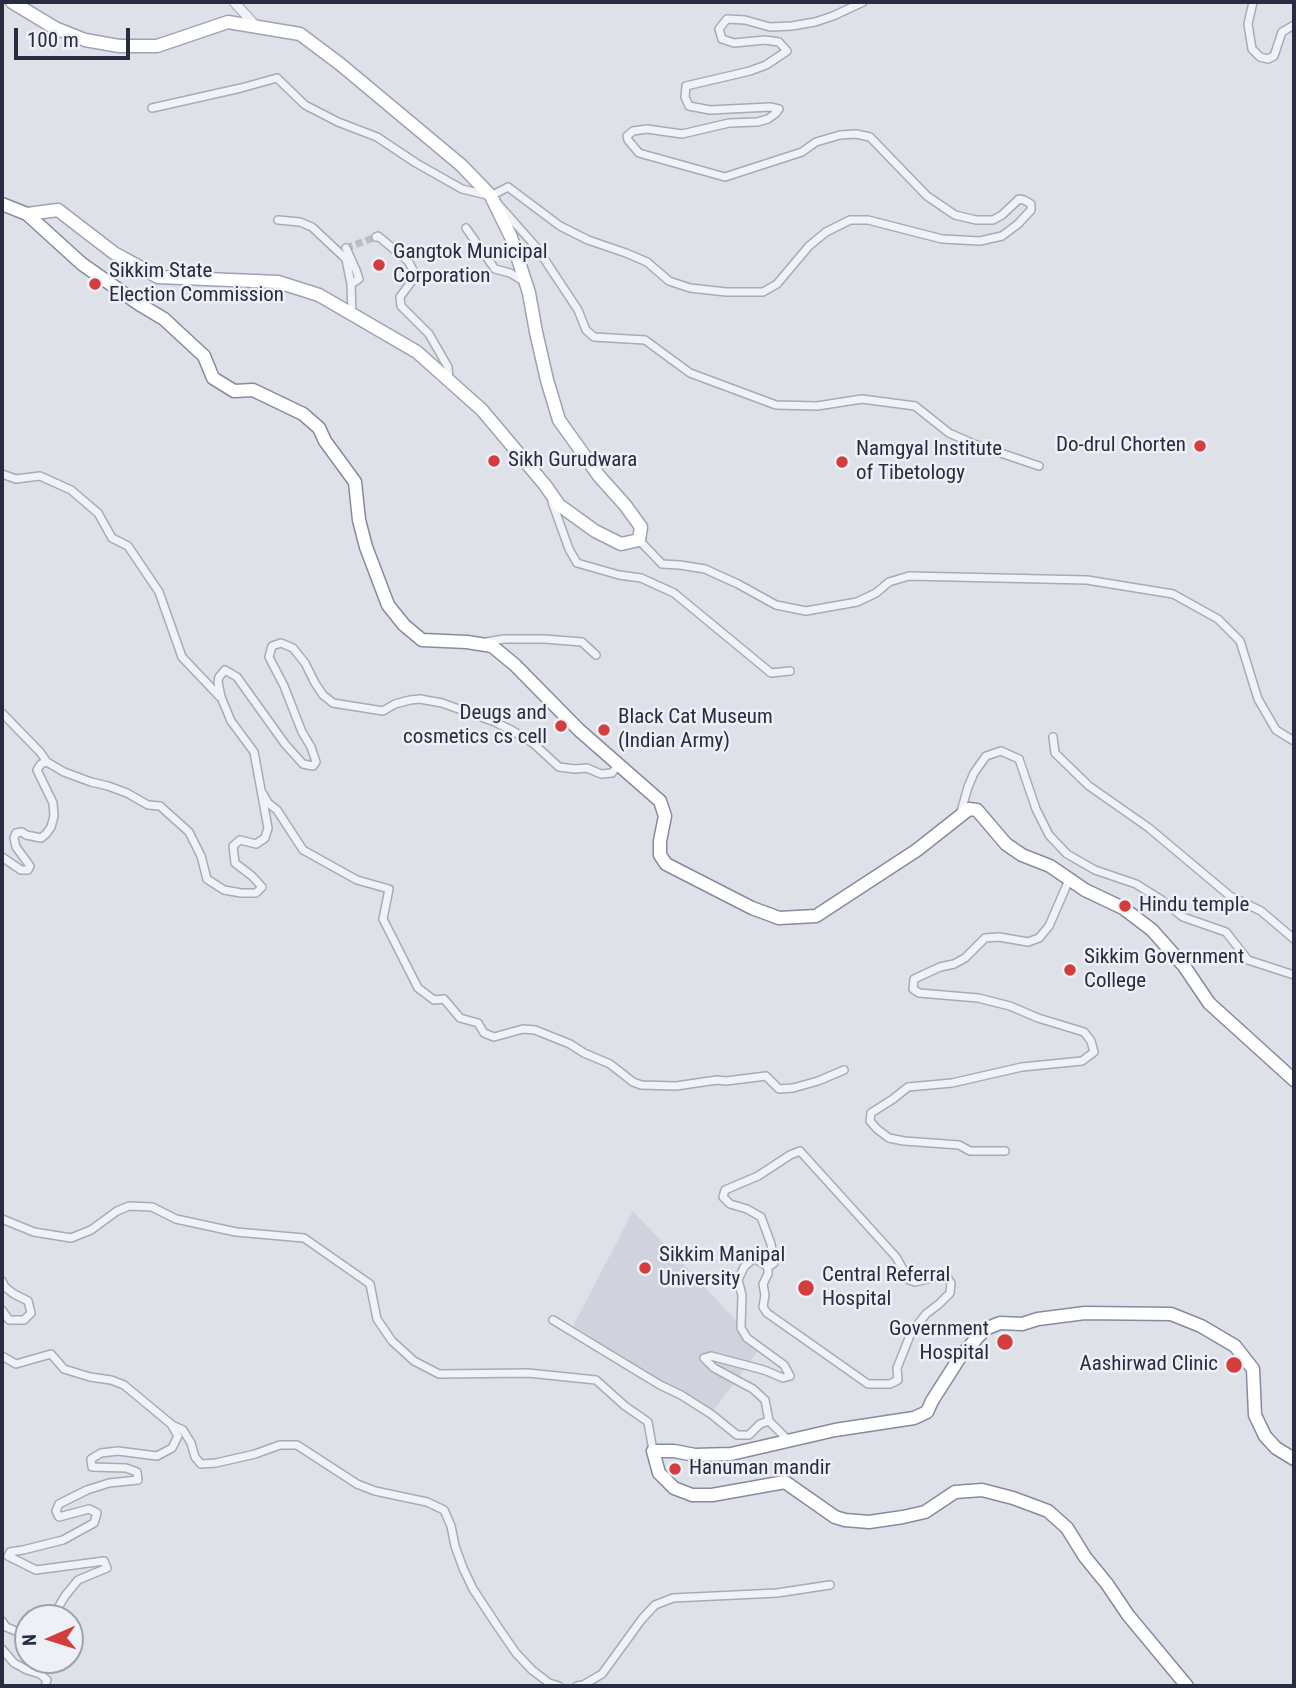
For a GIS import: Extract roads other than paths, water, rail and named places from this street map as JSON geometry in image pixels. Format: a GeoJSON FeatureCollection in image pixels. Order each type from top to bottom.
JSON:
{"type":"FeatureCollection","features":[{"type":"Feature","properties":{"kind":"main road"},"geometry":{"type":"LineString","coordinates":[[12,2],[55,28],[85,40],[119,46],[157,46],[228,22],[300,34],[461,165],[491,196],[511,237],[526,282],[547,380],[559,420],[599,476],[641,527],[639,540],[621,544],[559,505],[482,410],[417,352],[319,295],[278,282],[158,277],[114,253],[58,210],[27,214]]}},
{"type":"Feature","properties":{"kind":"main road"},"geometry":{"type":"LineString","coordinates":[[2,204],[27,214],[82,264],[175,328],[204,356],[213,378],[234,391],[253,390],[303,414],[319,428],[325,442],[355,482],[359,520],[366,547],[388,605],[404,625],[422,640],[492,646],[515,665],[579,730],[660,801],[665,816],[660,855],[666,864],[752,908],[779,918],[816,916],[917,850],[969,809],[977,810],[1006,844],[1022,855],[1050,866],[1085,890],[1123,908],[1152,930],[1184,967],[1209,1003],[1294,1080]]}},
{"type":"Feature","properties":{"kind":"main road"},"geometry":{"type":"LineString","coordinates":[[1187,1686],[1128,1615],[1085,1558],[1067,1528],[1048,1511],[1013,1497],[982,1490],[955,1492],[925,1512],[903,1517],[869,1522],[845,1520],[835,1517],[785,1482],[712,1495],[692,1495],[674,1488],[659,1473],[653,1451],[695,1455],[731,1454],[835,1430],[914,1418],[927,1412],[960,1357],[985,1329],[1000,1323],[1022,1324],[1038,1319],[1085,1313],[1171,1314],[1201,1326],[1235,1346],[1253,1370],[1255,1415],[1265,1436],[1276,1448],[1294,1459]]}},
{"type":"Feature","properties":{"kind":"street"},"geometry":{"type":"LineString","coordinates":[[234,2],[256,26]]}},
{"type":"Feature","properties":{"kind":"street"},"geometry":{"type":"LineString","coordinates":[[491,196],[508,187],[560,226],[588,240],[647,262],[669,281],[690,288],[726,292],[763,292],[777,284],[809,246],[826,232],[850,220],[868,219],[942,239],[980,241],[1002,236],[1031,210],[1031,204],[1019,199],[993,220],[976,220],[955,215],[927,196],[870,137],[840,135],[816,142],[803,152],[773,163],[724,177],[639,153],[628,141],[627,136],[633,131],[647,129],[682,134],[729,123],[757,122],[768,119],[779,110],[770,107],[710,110],[689,106],[685,97],[686,86],[750,71],[766,65],[787,51],[779,42],[765,40],[734,43],[722,39],[719,29],[727,19],[745,20],[770,27],[792,26],[834,16],[863,2]]}},
{"type":"Feature","properties":{"kind":"street"},"geometry":{"type":"LineString","coordinates":[[1252,2],[1248,24],[1252,48],[1260,57],[1268,59],[1274,56],[1282,32],[1294,25]]}},
{"type":"Feature","properties":{"kind":"street"},"geometry":{"type":"LineString","coordinates":[[152,108],[277,78],[304,106],[377,136],[416,163],[462,189],[491,196],[537,248],[578,310],[586,330],[594,337],[645,340],[690,373],[775,405],[817,406],[862,399],[915,405],[949,433],[1039,466]]}},
{"type":"Feature","properties":{"kind":"street"},"geometry":{"type":"LineString","coordinates":[[278,220],[300,222],[312,227],[346,259],[351,284],[352,314]]}},
{"type":"Feature","properties":{"kind":"street"},"geometry":{"type":"LineString","coordinates":[[466,228],[495,269],[510,273],[526,282]]}},
{"type":"Feature","properties":{"kind":"street"},"geometry":{"type":"LineString","coordinates":[[376,237],[379,236],[408,261],[414,272],[414,278],[400,298],[401,306],[429,334],[448,367],[449,381]]}},
{"type":"Feature","properties":{"kind":"street"},"geometry":{"type":"LineString","coordinates":[[346,248],[359,279],[351,284]]}},
{"type":"Feature","properties":{"kind":"street"},"geometry":{"type":"LineString","coordinates":[[2,474],[16,479],[40,476],[71,490],[98,513],[112,538],[128,546],[159,592],[182,657],[221,698]]}},
{"type":"Feature","properties":{"kind":"street"},"geometry":{"type":"LineString","coordinates":[[545,485],[577,563],[641,578],[674,593],[771,673],[790,671]]}},
{"type":"Feature","properties":{"kind":"street"},"geometry":{"type":"LineString","coordinates":[[639,540],[662,564],[705,569],[776,605],[806,611],[857,602],[876,593],[889,582],[909,576],[1087,580],[1173,594],[1218,619],[1240,641],[1258,699],[1276,730],[1294,741]]}},
{"type":"Feature","properties":{"kind":"street"},"geometry":{"type":"LineString","coordinates":[[475,643],[504,639],[582,642],[596,655]]}},
{"type":"Feature","properties":{"kind":"street"},"geometry":{"type":"LineString","coordinates":[[2,713],[47,762],[64,772],[127,793],[148,805],[160,806],[189,832],[201,856],[207,879],[224,890],[241,893],[256,893],[262,887],[235,863],[233,846],[240,840],[256,844],[265,838],[268,828],[254,752],[231,721],[221,698],[218,682],[225,670],[237,677],[285,744],[303,764],[313,766],[316,762],[284,685],[269,657],[272,646],[281,643],[293,648],[323,695],[333,702],[383,711],[410,700],[442,703],[513,731],[534,744],[559,767],[587,768],[601,774],[611,773],[618,765]]}},
{"type":"Feature","properties":{"kind":"street"},"geometry":{"type":"LineString","coordinates":[[1052,737],[1055,752],[1090,786],[1149,828],[1230,896],[1261,911],[1294,939]]}},
{"type":"Feature","properties":{"kind":"street"},"geometry":{"type":"LineString","coordinates":[[960,815],[974,773],[986,757],[1001,751],[1019,759],[1036,809],[1049,835],[1067,854],[1095,870],[1136,884],[1183,917],[1226,932],[1248,960],[1294,975]]}},
{"type":"Feature","properties":{"kind":"street"},"geometry":{"type":"LineString","coordinates":[[2,857],[21,870],[28,870],[30,866],[13,838],[16,833],[22,832],[41,838],[51,827],[53,803],[37,770],[41,764],[47,762]]}},
{"type":"Feature","properties":{"kind":"street"},"geometry":{"type":"LineString","coordinates":[[261,791],[303,850],[357,880],[389,889],[383,919],[418,988],[434,1000],[444,999],[460,1018],[478,1023],[484,1033],[494,1037],[523,1029],[535,1030],[610,1064],[641,1085],[676,1086],[766,1076],[779,1089],[793,1088],[844,1070]]}},
{"type":"Feature","properties":{"kind":"street"},"geometry":{"type":"LineString","coordinates":[[1005,1152],[970,1151],[959,1145],[889,1138],[870,1121],[871,1113],[908,1087],[952,1083],[1022,1067],[1082,1061],[1094,1052],[1091,1041],[1084,1032],[1010,1006],[978,998],[919,993],[913,989],[914,979],[965,958],[985,939],[999,937],[1028,942],[1039,938],[1049,926],[1069,880]]}},
{"type":"Feature","properties":{"kind":"street"},"geometry":{"type":"LineString","coordinates":[[800,1151],[896,1257],[909,1280],[915,1282],[945,1275],[951,1283],[950,1293],[926,1314],[911,1334],[897,1368],[898,1380],[890,1384],[868,1384],[767,1313],[763,1307],[763,1283],[768,1267],[774,1263],[771,1244],[761,1217],[730,1204],[723,1197],[725,1190],[758,1176],[790,1154],[800,1151]]}},
{"type":"Feature","properties":{"kind":"street"},"geometry":{"type":"LineString","coordinates":[[2,1219],[34,1232],[71,1238],[91,1230],[117,1210],[129,1206],[152,1207],[176,1219],[224,1229],[304,1238],[370,1284],[377,1319],[392,1341],[414,1362],[439,1374],[527,1373],[596,1380],[648,1422],[653,1451]]}},
{"type":"Feature","properties":{"kind":"street"},"geometry":{"type":"LineString","coordinates":[[768,1267],[754,1258],[744,1268],[738,1280],[742,1295],[741,1328],[747,1338],[784,1366],[790,1376],[783,1378],[711,1356],[704,1358],[715,1368],[753,1389],[765,1400],[769,1421],[789,1441]]}},
{"type":"Feature","properties":{"kind":"street"},"geometry":{"type":"LineString","coordinates":[[2,1281],[14,1294],[28,1301],[31,1313],[24,1320],[9,1320],[2,1310]]}},
{"type":"Feature","properties":{"kind":"street"},"geometry":{"type":"LineString","coordinates":[[553,1320],[681,1395],[711,1414],[737,1436],[748,1435],[760,1424],[769,1421]]}},
{"type":"Feature","properties":{"kind":"street"},"geometry":{"type":"LineString","coordinates":[[2,1356],[16,1364],[51,1354],[64,1369],[124,1385],[183,1430],[201,1464],[242,1457],[280,1445],[297,1446],[357,1484],[427,1502],[444,1510],[463,1568],[473,1589],[516,1653],[532,1670],[549,1683],[559,1686]]}},
{"type":"Feature","properties":{"kind":"street"},"geometry":{"type":"LineString","coordinates":[[60,1604],[78,1580],[107,1568],[104,1561],[36,1570],[8,1556],[10,1552],[63,1540],[94,1523],[97,1513],[89,1509],[59,1517],[56,1511],[60,1504],[87,1490],[109,1483],[138,1480],[136,1472],[126,1468],[92,1467],[91,1459],[118,1451],[157,1455],[172,1448],[178,1436],[172,1424]]}},
{"type":"Feature","properties":{"kind":"street"},"geometry":{"type":"LineString","coordinates":[[577,1686],[603,1674],[655,1605],[673,1598],[777,1593],[830,1586]]}},
{"type":"Feature","properties":{"kind":"street"},"geometry":{"type":"LineString","coordinates":[[2,1648],[14,1663],[40,1674],[47,1680],[45,1686]]}},
{"type":"Feature","properties":{"kind":"tunnel"},"geometry":{"type":"LineString","coordinates":[[346,248],[376,237]]}},
{"type":"Feature","properties":{"kind":"place","name":"Gangtok Municipal Corporation"},"geometry":{"type":"Point","coordinates":[379,265]}},
{"type":"Feature","properties":{"kind":"place","name":"Sikkim State Election Commission"},"geometry":{"type":"Point","coordinates":[95,284]}},
{"type":"Feature","properties":{"kind":"place","name":"Do-drul Chorten"},"geometry":{"type":"Point","coordinates":[1200,446]}},
{"type":"Feature","properties":{"kind":"place","name":"Sikh Gurudwara"},"geometry":{"type":"Point","coordinates":[494,461]}},
{"type":"Feature","properties":{"kind":"place","name":"Namgyal Institute of Tibetology"},"geometry":{"type":"Point","coordinates":[842,462]}},
{"type":"Feature","properties":{"kind":"place","name":"Deugs and cosmetics cs cell"},"geometry":{"type":"Point","coordinates":[561,726]}},
{"type":"Feature","properties":{"kind":"place","name":"Black Cat Museum (Indian Army)"},"geometry":{"type":"Point","coordinates":[604,730]}},
{"type":"Feature","properties":{"kind":"place","name":"Hindu temple"},"geometry":{"type":"Point","coordinates":[1125,906]}},
{"type":"Feature","properties":{"kind":"place","name":"Sikkim Government College"},"geometry":{"type":"Point","coordinates":[1070,970]}},
{"type":"Feature","properties":{"kind":"place","name":"Sikkim Manipal University"},"geometry":{"type":"Point","coordinates":[645,1268]}},
{"type":"Feature","properties":{"kind":"place","name":"Central Referral Hospital"},"geometry":{"type":"Point","coordinates":[806,1288]}},
{"type":"Feature","properties":{"kind":"place","name":"Government Hospital"},"geometry":{"type":"Point","coordinates":[1005,1342]}},
{"type":"Feature","properties":{"kind":"place","name":"Aashirwad Clinic"},"geometry":{"type":"Point","coordinates":[1234,1365]}},
{"type":"Feature","properties":{"kind":"place","name":"Hanuman mandir"},"geometry":{"type":"Point","coordinates":[675,1469]}}]}
